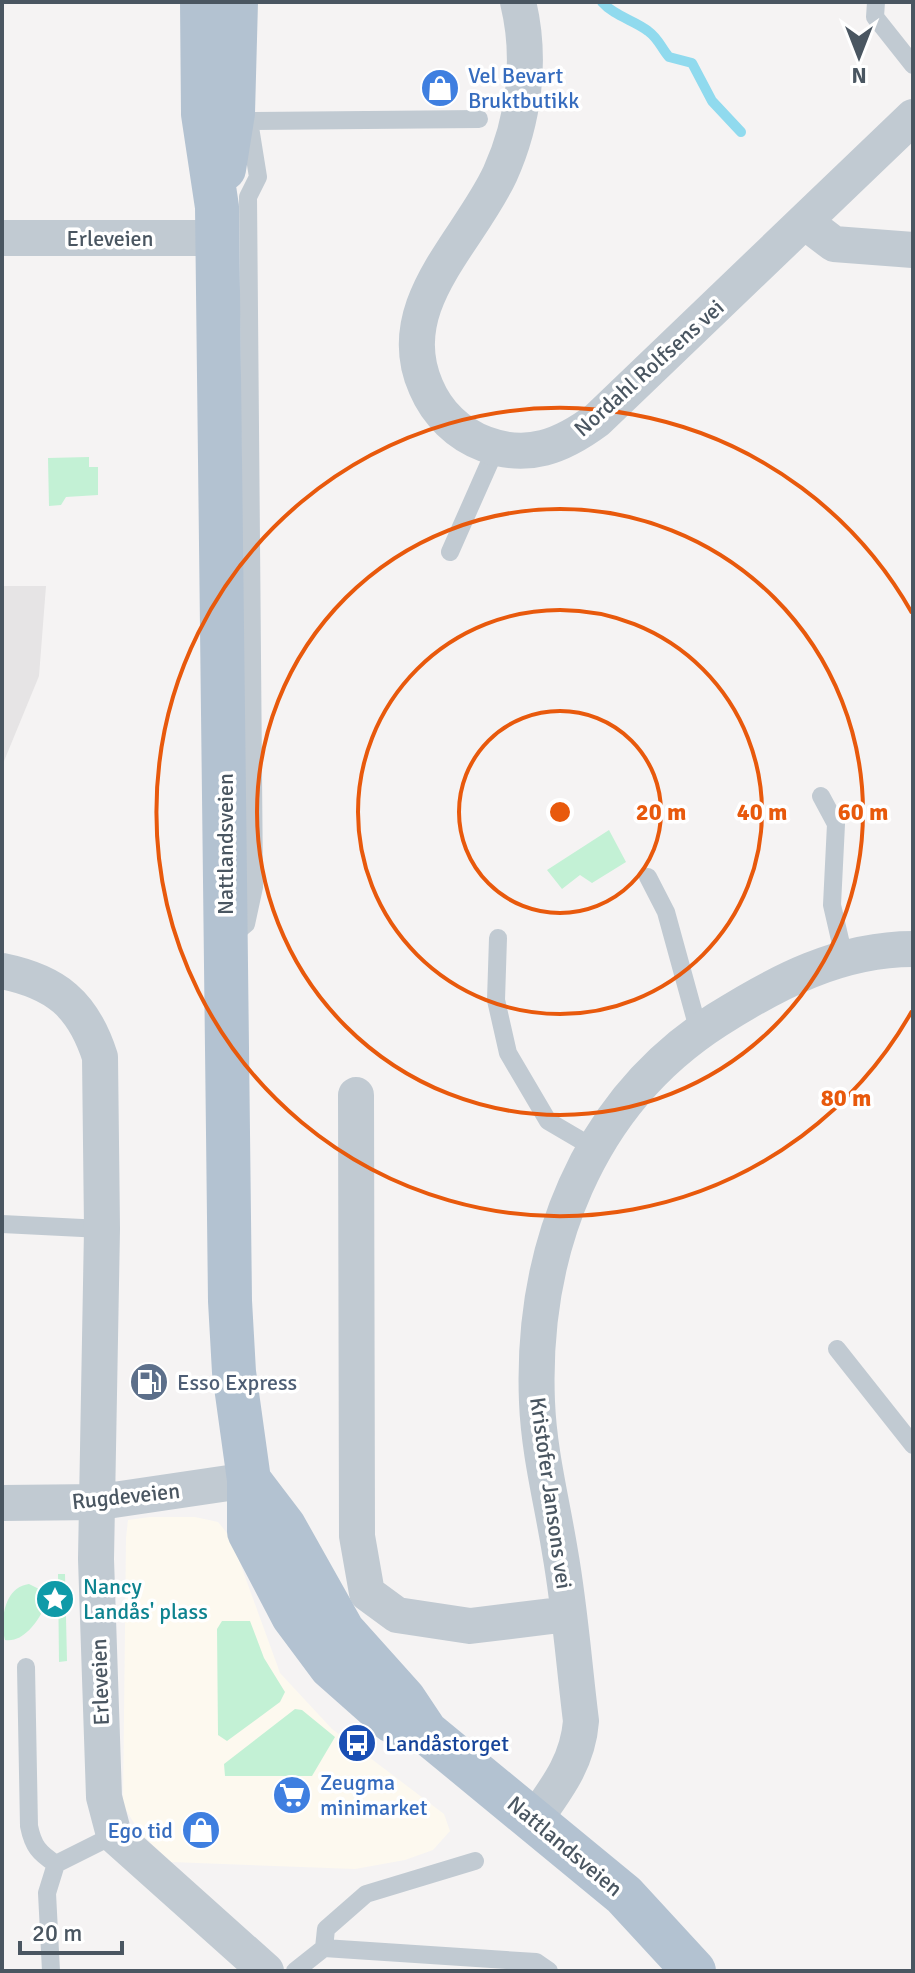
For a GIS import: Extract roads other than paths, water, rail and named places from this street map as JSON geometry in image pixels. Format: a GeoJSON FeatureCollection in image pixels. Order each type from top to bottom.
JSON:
{"type":"FeatureCollection","features":[{"type":"Feature","properties":{"kind":"main road","name":"Nattlandsveien"},"geometry":{"type":"LineString","coordinates":[[202,2],[228,116]]}},
{"type":"Feature","properties":{"kind":"main road","name":"Nattlandsveien"},"geometry":{"type":"LineString","coordinates":[[236,2],[218,222],[230,1301],[234,1372],[249,1480],[284,1526],[343,1631],[404,1699],[426,1732],[624,1895],[694,1971]]}},
{"type":"Feature","properties":{"kind":"street","name":"Nordahl Rolfsens vei"},"geometry":{"type":"LineString","coordinates":[[518,2],[526,50],[524,82],[510,149],[483,205],[423,302],[414,340],[421,378],[440,412],[472,439],[496,448],[527,452],[555,448],[575,437],[625,394],[913,117]]}},
{"type":"Feature","properties":{"kind":"street","name":"Erleveien"},"geometry":{"type":"LineString","coordinates":[[2,238],[218,222]]}},
{"type":"Feature","properties":{"kind":"street"},"geometry":{"type":"LineString","coordinates":[[805,222],[834,244],[913,250]]}},
{"type":"Feature","properties":{"kind":"street","name":"Kristofer Jansons vei"},"geometry":{"type":"LineString","coordinates":[[535,1819],[561,1782],[579,1743],[581,1721],[561,1554],[544,1472],[537,1406],[539,1301],[550,1253],[594,1148],[656,1068],[699,1032],[751,999],[844,957],[913,949]]}},
{"type":"Feature","properties":{"kind":"street","name":"Erleveien"},"geometry":{"type":"LineString","coordinates":[[2,971],[25,976],[59,991],[92,1031],[100,1057],[100,1502],[96,1559],[104,1797],[114,1835]]}},
{"type":"Feature","properties":{"kind":"street","name":"Kristofer Jansons vei"},"geometry":{"type":"LineString","coordinates":[[356,1095],[357,1536],[367,1593],[397,1615],[470,1626],[568,1614]]}},
{"type":"Feature","properties":{"kind":"street","name":"Rugdeveien"},"geometry":{"type":"LineString","coordinates":[[2,1503],[100,1502],[249,1480]]}},
{"type":"Feature","properties":{"kind":"street"},"geometry":{"type":"LineString","coordinates":[[114,1835],[266,1971]]}},
{"type":"Feature","properties":{"kind":"lane"},"geometry":{"type":"LineString","coordinates":[[876,2],[875,17],[913,65]]}},
{"type":"Feature","properties":{"kind":"lane"},"geometry":{"type":"LineString","coordinates":[[225,942],[246,924],[254,887],[248,197],[258,177],[228,116],[479,119]]}},
{"type":"Feature","properties":{"kind":"lane"},"geometry":{"type":"LineString","coordinates":[[450,552],[496,448]]}},
{"type":"Feature","properties":{"kind":"lane"},"geometry":{"type":"LineString","coordinates":[[821,796],[836,824],[832,905],[844,957]]}},
{"type":"Feature","properties":{"kind":"lane"},"geometry":{"type":"LineString","coordinates":[[648,877],[666,912],[699,1032]]}},
{"type":"Feature","properties":{"kind":"lane"},"geometry":{"type":"LineString","coordinates":[[498,938],[496,1000],[508,1053],[548,1121],[594,1148]]}},
{"type":"Feature","properties":{"kind":"lane"},"geometry":{"type":"LineString","coordinates":[[2,1224],[102,1229]]}},
{"type":"Feature","properties":{"kind":"lane"},"geometry":{"type":"LineString","coordinates":[[837,1349],[913,1445]]}},
{"type":"Feature","properties":{"kind":"lane"},"geometry":{"type":"LineString","coordinates":[[26,1667],[29,1826],[32,1842],[40,1854],[56,1864]]}},
{"type":"Feature","properties":{"kind":"lane"},"geometry":{"type":"LineString","coordinates":[[51,1971],[47,1893],[56,1864],[114,1835]]}},
{"type":"Feature","properties":{"kind":"lane"},"geometry":{"type":"LineString","coordinates":[[324,1948],[326,1929],[366,1894],[475,1861]]}},
{"type":"Feature","properties":{"kind":"lane"},"geometry":{"type":"LineString","coordinates":[[295,1971],[324,1948],[536,1962],[549,1971]]}},
{"type":"Feature","properties":{"kind":"waterway"},"geometry":{"type":"LineString","coordinates":[[602,2],[652,34],[669,57],[692,63],[712,101],[741,132]]}},
{"type":"Feature","properties":{"kind":"place","name":"Vel Bevart Bruktbutikk"},"geometry":{"type":"Point","coordinates":[440,88]}},
{"type":"Feature","properties":{"kind":"place","name":"Esso Express"},"geometry":{"type":"Point","coordinates":[149,1382]}},
{"type":"Feature","properties":{"kind":"place","name":"Nancy Landås' plass"},"geometry":{"type":"Point","coordinates":[55,1599]}},
{"type":"Feature","properties":{"kind":"place","name":"Landåstorget"},"geometry":{"type":"Point","coordinates":[357,1743]}},
{"type":"Feature","properties":{"kind":"place","name":"Zeugma minimarket"},"geometry":{"type":"Point","coordinates":[292,1795]}},
{"type":"Feature","properties":{"kind":"place","name":"Ego tid"},"geometry":{"type":"Point","coordinates":[201,1830]}}]}
